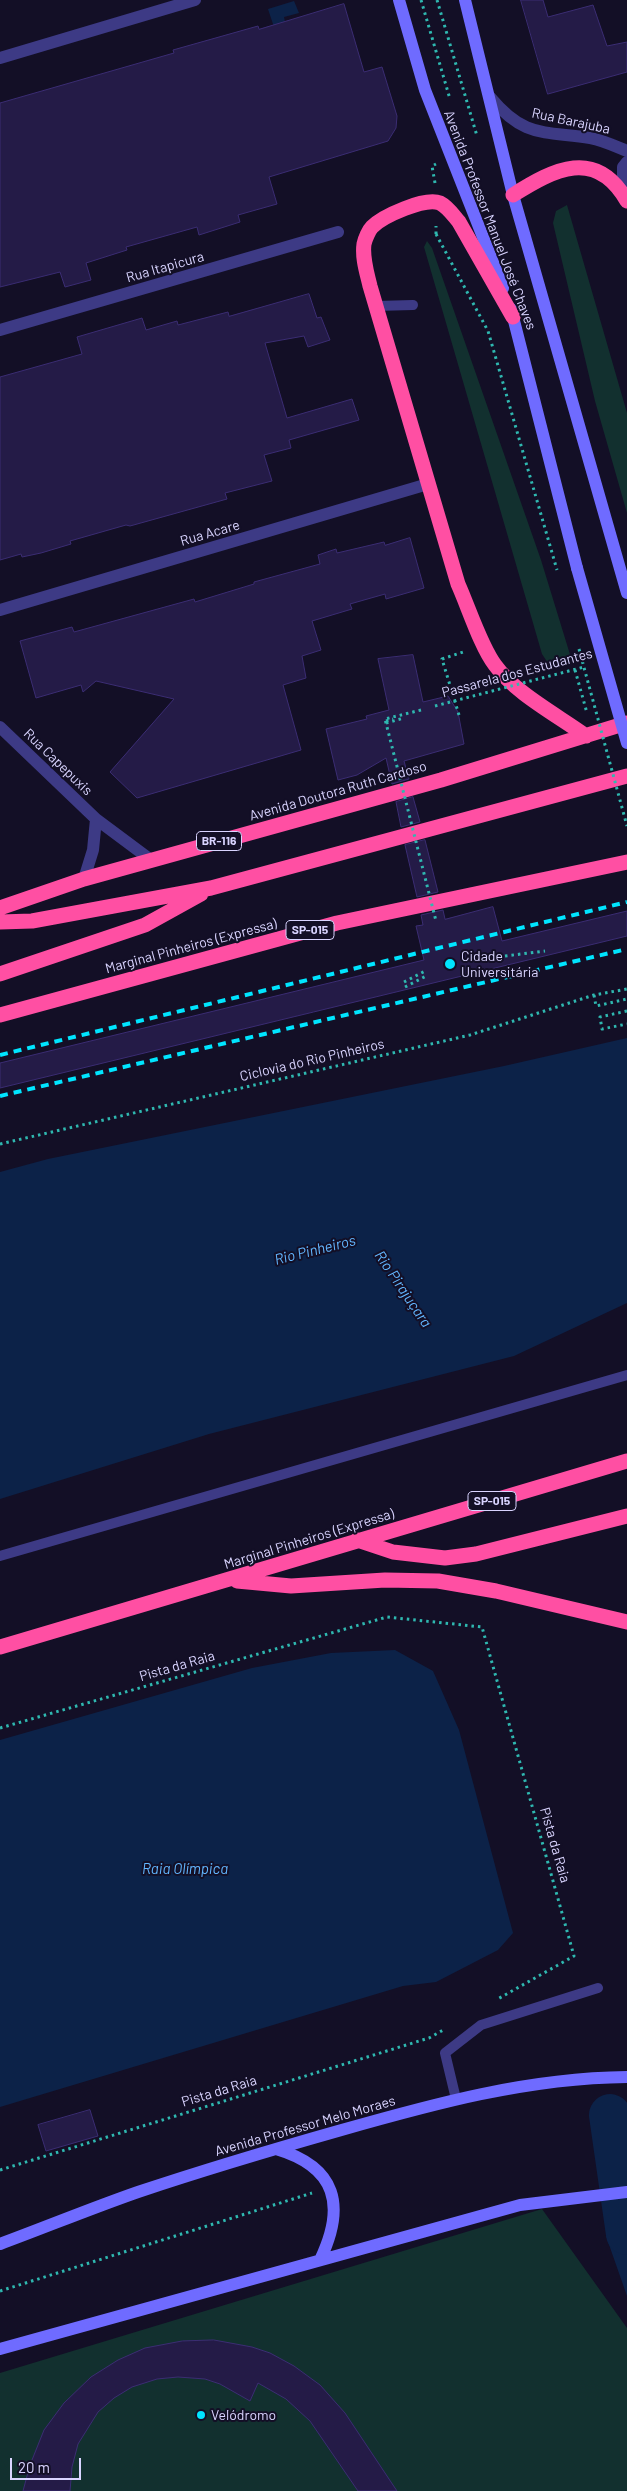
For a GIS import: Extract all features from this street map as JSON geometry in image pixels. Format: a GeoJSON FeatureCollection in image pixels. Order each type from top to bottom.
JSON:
{"type":"FeatureCollection","features":[{"type":"Feature","properties":{"kind":"highway"},"geometry":{"type":"LineString","coordinates":[[513,196],[542,177],[562,169],[576,167],[594,170],[607,177],[625,198]]}},
{"type":"Feature","properties":{"kind":"highway"},"geometry":{"type":"LineString","coordinates":[[514,317],[459,222],[448,209],[438,202],[416,204],[386,217],[371,227],[364,242],[364,256],[376,306],[458,584],[494,664],[520,689],[589,735]]}},
{"type":"Feature","properties":{"kind":"highway","name":"Avenida Doutora Ruth Cardoso"},"geometry":{"type":"LineString","coordinates":[[0,908],[84,878],[432,782],[627,723]]}},
{"type":"Feature","properties":{"kind":"highway"},"geometry":{"type":"LineString","coordinates":[[0,922],[32,921],[211,888],[627,776]]}},
{"type":"Feature","properties":{"kind":"highway","name":"Marginal Pinheiros (Expressa)"},"geometry":{"type":"LineString","coordinates":[[0,1015],[336,923],[627,862]]}},
{"type":"Feature","properties":{"kind":"highway"},"geometry":{"type":"LineString","coordinates":[[0,974],[145,925],[211,888]]}},
{"type":"Feature","properties":{"kind":"highway","name":"Marginal Pinheiros (Expressa)"},"geometry":{"type":"LineString","coordinates":[[0,1647],[228,1581],[357,1540],[627,1461]]}},
{"type":"Feature","properties":{"kind":"highway"},"geometry":{"type":"LineString","coordinates":[[357,1540],[393,1552],[445,1558],[476,1554],[627,1516]]}},
{"type":"Feature","properties":{"kind":"highway"},"geometry":{"type":"LineString","coordinates":[[228,1581],[291,1586],[386,1580],[438,1581],[496,1591],[627,1622]]}},
{"type":"Feature","properties":{"kind":"street"},"geometry":{"type":"LineString","coordinates":[[0,58],[195,0]]}},
{"type":"Feature","properties":{"kind":"street","name":"Avenida Professor Manuel José Chaves"},"geometry":{"type":"LineString","coordinates":[[398,0],[425,90],[514,317],[577,568],[627,743]]}},
{"type":"Feature","properties":{"kind":"street","name":"Avenida Professor Manuel José Chaves"},"geometry":{"type":"LineString","coordinates":[[465,0],[513,196],[627,593]]}},
{"type":"Feature","properties":{"kind":"street","name":"Rua Barajuba"},"geometry":{"type":"LineString","coordinates":[[490,97],[512,120],[528,129],[592,138],[627,151]]}},
{"type":"Feature","properties":{"kind":"street"},"geometry":{"type":"LineString","coordinates":[[625,198],[623,167],[627,162]]}},
{"type":"Feature","properties":{"kind":"street","name":"Rua Itapicura"},"geometry":{"type":"LineString","coordinates":[[0,330],[338,232]]}},
{"type":"Feature","properties":{"kind":"street","name":"Rua Acare"},"geometry":{"type":"LineString","coordinates":[[0,610],[428,484]]}},
{"type":"Feature","properties":{"kind":"street","name":"Rua Capepuxis"},"geometry":{"type":"LineString","coordinates":[[0,727],[96,819],[151,860]]}},
{"type":"Feature","properties":{"kind":"street"},"geometry":{"type":"LineString","coordinates":[[84,878],[93,850],[96,819]]}},
{"type":"Feature","properties":{"kind":"street","name":"Avenida Professor Melo Moraes"},"geometry":{"type":"LineString","coordinates":[[0,2244],[137,2193],[276,2149],[456,2099],[513,2086],[596,2077],[627,2077]]}},
{"type":"Feature","properties":{"kind":"street"},"geometry":{"type":"LineString","coordinates":[[276,2149],[296,2155],[309,2163],[330,2187],[335,2205],[334,2223],[329,2242],[320,2260]]}},
{"type":"Feature","properties":{"kind":"street"},"geometry":{"type":"LineString","coordinates":[[0,2349],[520,2205],[627,2192]]}},
{"type":"Feature","properties":{"kind":"lane"},"geometry":{"type":"LineString","coordinates":[[376,306],[413,305]]}},
{"type":"Feature","properties":{"kind":"lane"},"geometry":{"type":"LineString","coordinates":[[0,1556],[627,1375]]}},
{"type":"Feature","properties":{"kind":"lane"},"geometry":{"type":"LineString","coordinates":[[456,2099],[445,2053],[481,2026],[598,1988]]}},
{"type":"Feature","properties":{"kind":"path"},"geometry":{"type":"LineString","coordinates":[[421,0],[452,103]]}},
{"type":"Feature","properties":{"kind":"path"},"geometry":{"type":"LineString","coordinates":[[437,0],[480,143]]}},
{"type":"Feature","properties":{"kind":"path"},"geometry":{"type":"LineString","coordinates":[[436,234],[488,331],[558,573]]}},
{"type":"Feature","properties":{"kind":"path"},"geometry":{"type":"LineString","coordinates":[[579,648],[627,826]]}},
{"type":"Feature","properties":{"kind":"path"},"geometry":{"type":"LineString","coordinates":[[442,659],[458,715]]}},
{"type":"Feature","properties":{"kind":"path","name":"Passarela dos Estudantes"},"geometry":{"type":"LineString","coordinates":[[435,706],[604,662]]}},
{"type":"Feature","properties":{"kind":"path"},"geometry":{"type":"LineString","coordinates":[[575,670],[589,735]]}},
{"type":"Feature","properties":{"kind":"path"},"geometry":{"type":"LineString","coordinates":[[421,710],[385,719],[436,921]]}},
{"type":"Feature","properties":{"kind":"path"},"geometry":{"type":"LineString","coordinates":[[386,722],[403,718]]}},
{"type":"Feature","properties":{"kind":"path"},"geometry":{"type":"LineString","coordinates":[[505,956],[545,951]]}},
{"type":"Feature","properties":{"kind":"path"},"geometry":{"type":"LineString","coordinates":[[427,970],[404,984],[428,975]]}},
{"type":"Feature","properties":{"kind":"path","name":"Ciclovia do Rio Pinheiros"},"geometry":{"type":"LineString","coordinates":[[0,1144],[470,1035],[594,995],[627,989]]}},
{"type":"Feature","properties":{"kind":"path"},"geometry":{"type":"LineString","coordinates":[[594,995],[596,1006],[627,999]]}},
{"type":"Feature","properties":{"kind":"path"},"geometry":{"type":"LineString","coordinates":[[627,1011],[600,1017],[602,1029],[627,1024]]}},
{"type":"Feature","properties":{"kind":"path","name":"Pista da Raia"},"geometry":{"type":"LineString","coordinates":[[0,1728],[387,1617],[482,1628],[574,1956],[489,2004]]}},
{"type":"Feature","properties":{"kind":"path","name":"Pista da Raia"},"geometry":{"type":"LineString","coordinates":[[0,2170],[429,2038],[446,2028]]}},
{"type":"Feature","properties":{"kind":"path"},"geometry":{"type":"LineString","coordinates":[[0,2290],[330,2187]]}},
{"type":"Feature","properties":{"kind":"green space"},"geometry":{"type":"Polygon","coordinates":[[[567,205],[627,413],[627,513],[595,401],[553,223],[556,211],[567,205]]]}},
{"type":"Feature","properties":{"kind":"green space"},"geometry":{"type":"Polygon","coordinates":[[[427,241],[432,248],[541,560],[572,661],[548,663],[542,654],[424,247],[427,241]]]}},
{"type":"Feature","properties":{"kind":"green space"},"geometry":{"type":"Polygon","coordinates":[[[542,2209],[627,2328],[627,2491],[0,2491],[0,2373],[542,2209]]]}},
{"type":"Feature","properties":{"kind":"water"},"geometry":{"type":"Polygon","coordinates":[[[294,1],[299,13],[284,17],[286,27],[275,30],[268,9],[294,1]]]}},
{"type":"Feature","properties":{"kind":"water","name":"Rio Pinheiros"},"geometry":{"type":"Polygon","coordinates":[[[627,1038],[627,1303],[514,1356],[209,1434],[0,1499],[0,1172],[48,1159],[504,1066],[627,1038]]]}},
{"type":"Feature","properties":{"kind":"water","name":"Raia Olímpica"},"geometry":{"type":"Polygon","coordinates":[[[395,1650],[433,1671],[459,1730],[513,1933],[498,1950],[436,1982],[403,1986],[0,2107],[0,1740],[252,1668],[331,1653],[395,1650]]]}},
{"type":"Feature","properties":{"kind":"water"},"geometry":{"type":"Polygon","coordinates":[[[627,2233],[627,2296],[606,2236],[627,2233]]]}},
{"type":"Feature","properties":{"kind":"building"},"geometry":{"type":"Polygon","coordinates":[[[521,0],[543,0],[548,17],[593,5],[607,46],[627,42],[627,72],[548,94],[521,0]]]}},
{"type":"Feature","properties":{"kind":"building"},"geometry":{"type":"Polygon","coordinates":[[[344,4],[364,72],[382,67],[397,116],[396,128],[388,141],[269,177],[277,204],[238,215],[240,222],[199,235],[197,227],[126,247],[127,250],[86,263],[91,280],[65,287],[60,272],[0,287],[0,103],[174,53],[173,50],[258,26],[259,29],[344,4]]]}},
{"type":"Feature","properties":{"kind":"building"},"geometry":{"type":"Polygon","coordinates":[[[309,294],[317,318],[321,317],[330,340],[308,347],[304,336],[265,343],[287,418],[352,399],[359,420],[289,440],[291,448],[264,455],[272,481],[225,493],[227,499],[70,541],[71,544],[41,553],[22,557],[21,554],[0,560],[0,377],[82,354],[77,337],[142,318],[146,330],[177,321],[178,325],[228,312],[229,316],[309,294]]]}},
{"type":"Feature","properties":{"kind":"building"},"geometry":{"type":"Polygon","coordinates":[[[410,538],[424,588],[386,599],[385,594],[350,604],[352,609],[312,621],[321,650],[302,656],[306,678],[283,685],[301,750],[137,798],[110,772],[174,699],[96,681],[83,692],[81,685],[36,698],[20,641],[72,627],[74,632],[194,599],[195,602],[254,584],[254,582],[320,564],[318,555],[336,549],[337,553],[384,542],[385,545],[410,538]]]}},
{"type":"Feature","properties":{"kind":"building"},"geometry":{"type":"Polygon","coordinates":[[[413,655],[423,702],[448,696],[458,712],[464,744],[404,761],[409,779],[392,784],[386,758],[357,775],[338,780],[326,729],[367,719],[366,716],[389,710],[378,659],[413,655]]]}},
{"type":"Feature","properties":{"kind":"building"},"geometry":{"type":"Polygon","coordinates":[[[413,797],[420,822],[401,827],[396,802],[413,797]]]}},
{"type":"Feature","properties":{"kind":"building"},"geometry":{"type":"Polygon","coordinates":[[[425,840],[438,892],[417,897],[405,845],[425,840]]]}},
{"type":"Feature","properties":{"kind":"building"},"geometry":{"type":"Polygon","coordinates":[[[493,907],[502,941],[627,911],[627,936],[0,1088],[0,1063],[424,960],[416,926],[423,925],[421,915],[443,910],[445,919],[493,907]]]}},
{"type":"Feature","properties":{"kind":"building"},"geometry":{"type":"Polygon","coordinates":[[[90,2110],[98,2136],[46,2151],[38,2125],[90,2110]]]}},
{"type":"Feature","properties":{"kind":"building"},"geometry":{"type":"Polygon","coordinates":[[[214,2340],[252,2347],[270,2353],[294,2366],[320,2385],[345,2413],[397,2491],[358,2491],[310,2421],[286,2399],[258,2383],[250,2401],[220,2384],[205,2379],[178,2377],[157,2379],[132,2387],[114,2398],[98,2412],[78,2444],[72,2467],[70,2491],[23,2491],[30,2465],[44,2430],[64,2403],[91,2377],[118,2360],[145,2348],[182,2341],[214,2340]]]}},
{"type":"Feature","properties":{"kind":"waterway","name":"Rio Pirajuçara"},"geometry":{"type":"LineString","coordinates":[[610,2115],[627,2234]]}},
{"type":"Feature","properties":{"kind":"railway"},"geometry":{"type":"LineString","coordinates":[[0,1055],[627,902]]}},
{"type":"Feature","properties":{"kind":"railway"},"geometry":{"type":"LineString","coordinates":[[0,1096],[627,949]]}},
{"type":"Feature","properties":{"kind":"place","name":"Cidade Universitária"},"geometry":{"type":"Point","coordinates":[450,964]}},
{"type":"Feature","properties":{"kind":"place","name":"Velódromo"},"geometry":{"type":"Point","coordinates":[201,2415]}}]}
